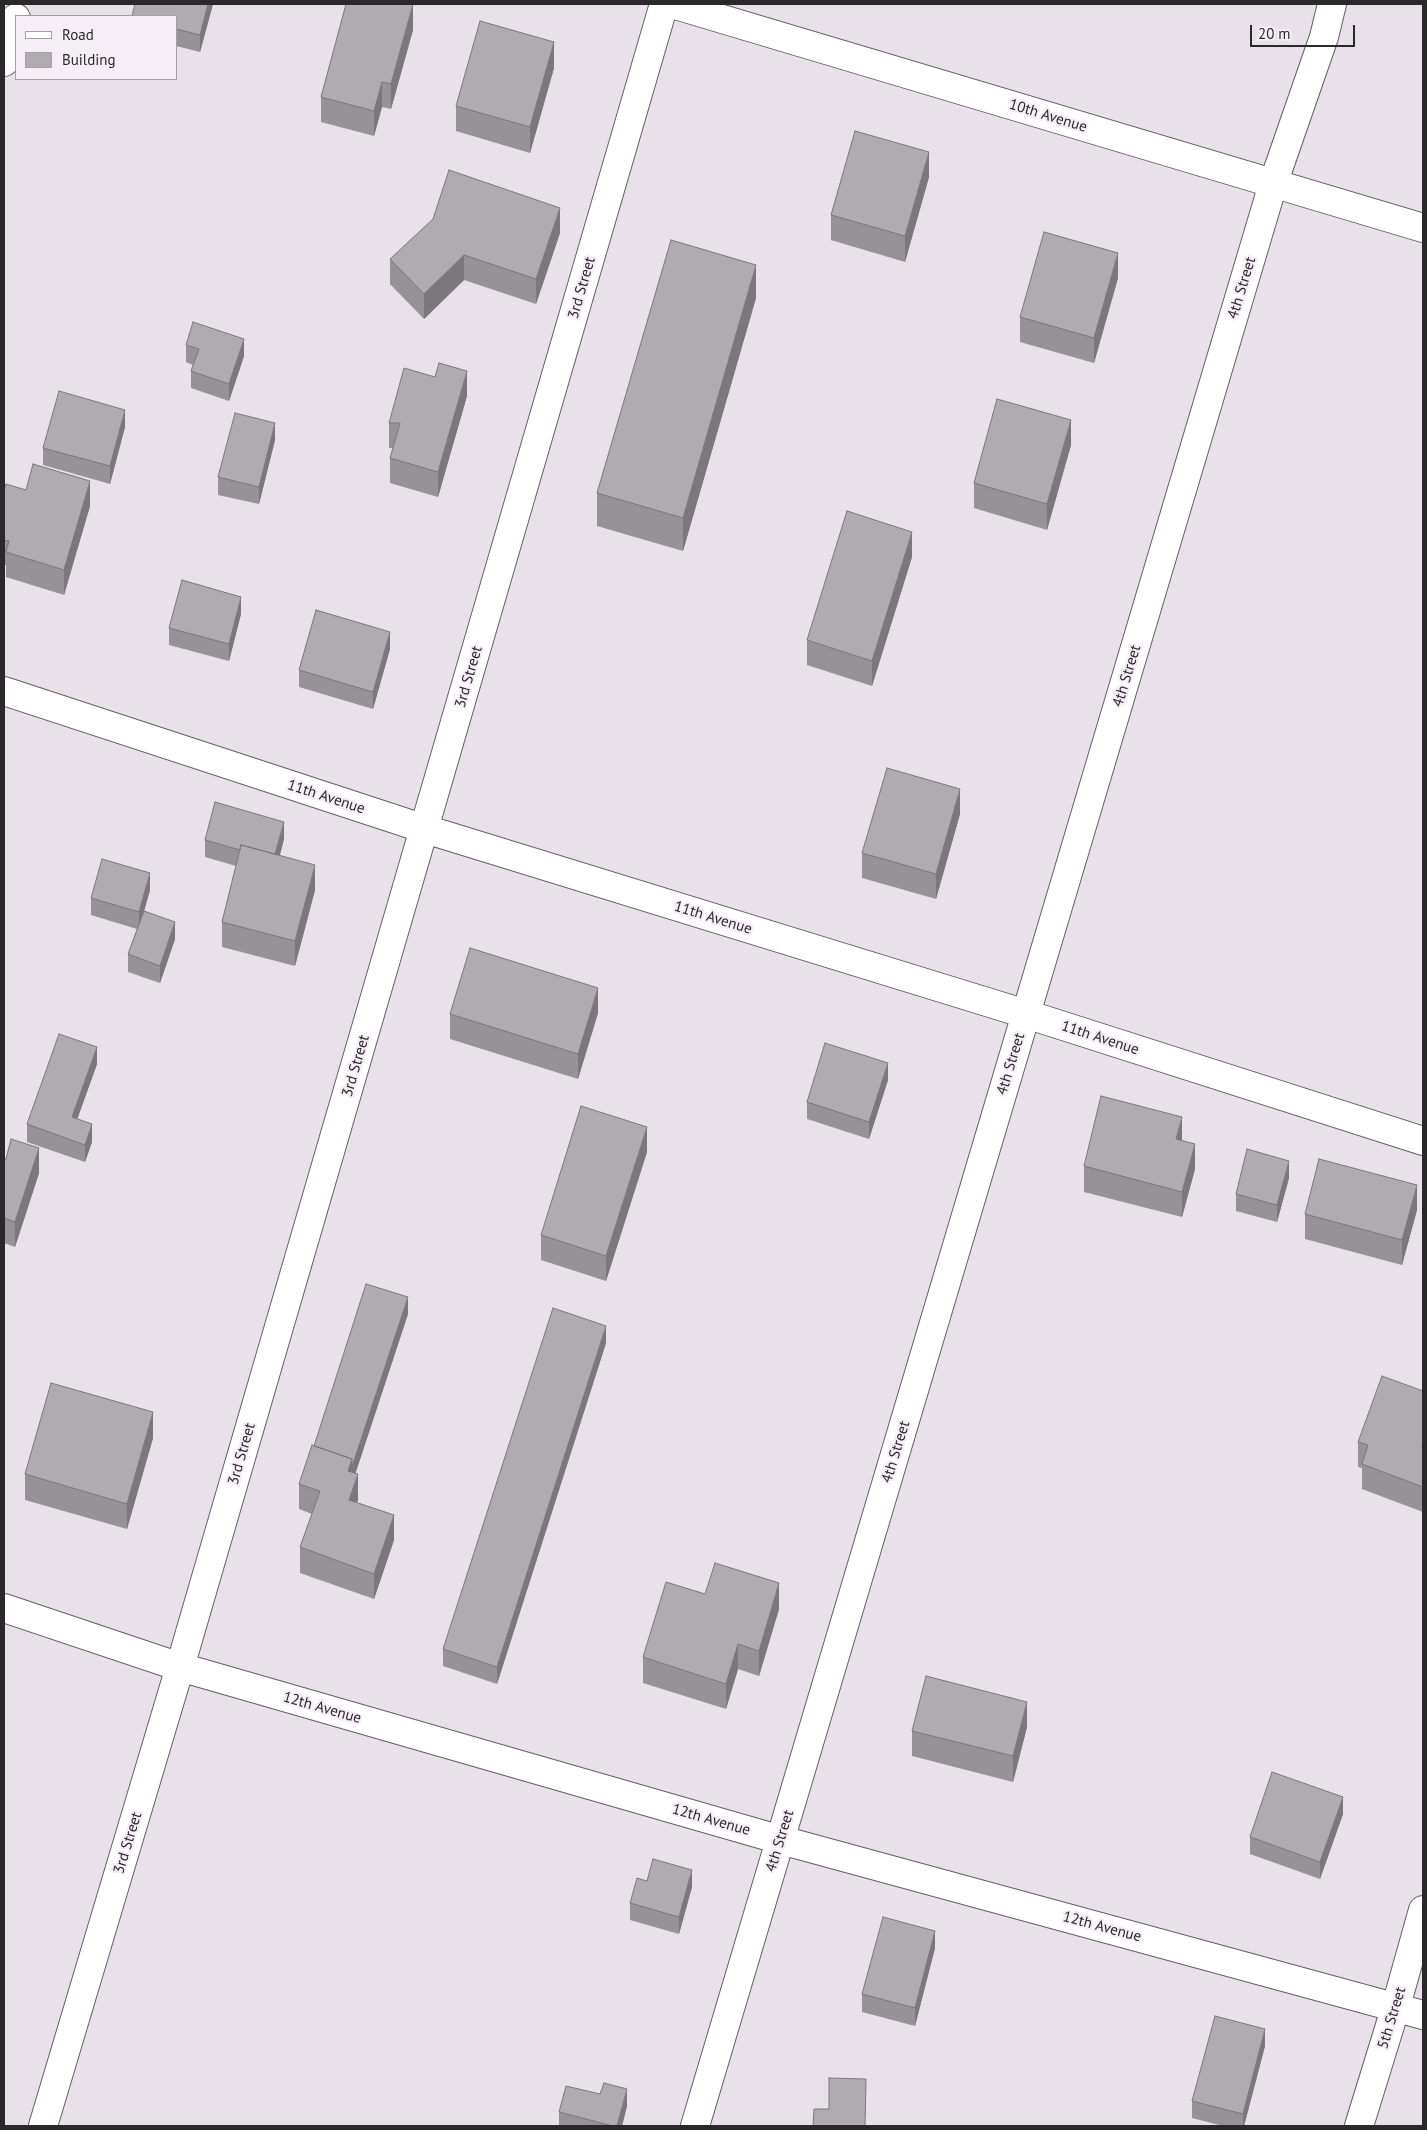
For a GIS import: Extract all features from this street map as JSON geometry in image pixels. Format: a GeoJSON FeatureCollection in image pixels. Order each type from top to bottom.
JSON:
{"type":"FeatureCollection","features":[{"type":"Feature","properties":{"kind":"street","name":"3rd Street"},"geometry":{"type":"LineString","coordinates":[[43,2126],[180,1668],[664,4]]}},
{"type":"Feature","properties":{"kind":"street","name":"10th Avenue"},"geometry":{"type":"LineString","coordinates":[[672,4],[1423,228]]}},
{"type":"Feature","properties":{"kind":"street","name":"4th Street"},"geometry":{"type":"LineString","coordinates":[[695,2126],[1273,184],[1324,37],[1332,4]]}},
{"type":"Feature","properties":{"kind":"street"},"geometry":{"type":"LineString","coordinates":[[4,62],[15,21]]}},
{"type":"Feature","properties":{"kind":"street","name":"11th Avenue"},"geometry":{"type":"LineString","coordinates":[[4,691],[425,829],[1026,1014],[1423,1140]]}},
{"type":"Feature","properties":{"kind":"street","name":"12th Avenue"},"geometry":{"type":"LineString","coordinates":[[4,1608],[180,1668],[781,1840],[1396,2006],[1423,2015]]}},
{"type":"Feature","properties":{"kind":"street","name":"5th Street"},"geometry":{"type":"LineString","coordinates":[[1359,2126],[1423,1910]]}},
{"type":"Feature","properties":{"kind":"building"},"geometry":{"type":"Polygon","coordinates":[[[135,4],[208,4],[200,35],[178,30],[178,15],[132,15],[135,4]]]}},
{"type":"Feature","properties":{"kind":"building"},"geometry":{"type":"Polygon","coordinates":[[[346,4],[413,4],[391,84],[382,82],[374,111],[321,97],[346,4]]]}},
{"type":"Feature","properties":{"kind":"building"},"geometry":{"type":"Polygon","coordinates":[[[480,21],[554,42],[530,127],[456,106],[480,21]]]}},
{"type":"Feature","properties":{"kind":"building"},"geometry":{"type":"Polygon","coordinates":[[[855,131],[929,152],[905,236],[831,215],[855,131]]]}},
{"type":"Feature","properties":{"kind":"building"},"geometry":{"type":"Polygon","coordinates":[[[449,170],[560,208],[536,279],[464,255],[424,294],[390,259],[433,219],[449,170]]]}},
{"type":"Feature","properties":{"kind":"building"},"geometry":{"type":"Polygon","coordinates":[[[1044,232],[1118,253],[1094,338],[1020,317],[1044,232]]]}},
{"type":"Feature","properties":{"kind":"building"},"geometry":{"type":"Polygon","coordinates":[[[671,240],[756,265],[683,518],[597,493],[671,240]]]}},
{"type":"Feature","properties":{"kind":"building"},"geometry":{"type":"Polygon","coordinates":[[[193,322],[244,339],[229,384],[191,371],[199,349],[186,345],[193,322]]]}},
{"type":"Feature","properties":{"kind":"building"},"geometry":{"type":"Polygon","coordinates":[[[439,363],[467,371],[438,472],[390,458],[400,423],[389,423],[404,368],[435,377],[439,363]]]}},
{"type":"Feature","properties":{"kind":"building"},"geometry":{"type":"Polygon","coordinates":[[[59,391],[125,410],[110,466],[43,448],[59,391]]]}},
{"type":"Feature","properties":{"kind":"building"},"geometry":{"type":"Polygon","coordinates":[[[997,399],[1071,420],[1047,504],[974,483],[997,399]]]}},
{"type":"Feature","properties":{"kind":"building"},"geometry":{"type":"Polygon","coordinates":[[[235,413],[275,423],[259,487],[218,477],[235,413]]]}},
{"type":"Feature","properties":{"kind":"building"},"geometry":{"type":"Polygon","coordinates":[[[33,464],[90,481],[64,570],[6,552],[9,541],[4,540],[4,490],[6,484],[26,490],[33,464]]]}},
{"type":"Feature","properties":{"kind":"building"},"geometry":{"type":"Polygon","coordinates":[[[847,511],[912,532],[872,661],[807,640],[847,511]]]}},
{"type":"Feature","properties":{"kind":"building"},"geometry":{"type":"Polygon","coordinates":[[[182,580],[241,597],[229,644],[169,628],[182,580]]]}},
{"type":"Feature","properties":{"kind":"building"},"geometry":{"type":"Polygon","coordinates":[[[316,610],[390,632],[373,692],[299,670],[316,610]]]}},
{"type":"Feature","properties":{"kind":"building"},"geometry":{"type":"Polygon","coordinates":[[[887,768],[960,789],[936,874],[862,853],[887,768]]]}},
{"type":"Feature","properties":{"kind":"building"},"geometry":{"type":"Polygon","coordinates":[[[215,802],[284,822],[275,854],[241,845],[240,850],[205,840],[215,802]]]}},
{"type":"Feature","properties":{"kind":"building"},"geometry":{"type":"Polygon","coordinates":[[[241,845],[315,865],[295,941],[222,922],[241,845]]]}},
{"type":"Feature","properties":{"kind":"building"},"geometry":{"type":"Polygon","coordinates":[[[102,859],[150,873],[139,912],[91,898],[102,859]]]}},
{"type":"Feature","properties":{"kind":"building"},"geometry":{"type":"Polygon","coordinates":[[[144,911],[175,922],[160,966],[128,954],[144,911]]]}},
{"type":"Feature","properties":{"kind":"building"},"geometry":{"type":"Polygon","coordinates":[[[470,948],[598,988],[578,1054],[450,1014],[470,948]]]}},
{"type":"Feature","properties":{"kind":"building"},"geometry":{"type":"Polygon","coordinates":[[[59,1034],[97,1047],[72,1117],[92,1124],[85,1145],[27,1124],[59,1034]]]}},
{"type":"Feature","properties":{"kind":"building"},"geometry":{"type":"Polygon","coordinates":[[[825,1043],[888,1063],[869,1122],[807,1102],[825,1043]]]}},
{"type":"Feature","properties":{"kind":"building"},"geometry":{"type":"Polygon","coordinates":[[[1101,1096],[1182,1117],[1176,1139],[1195,1144],[1182,1192],[1084,1166],[1101,1096]]]}},
{"type":"Feature","properties":{"kind":"building"},"geometry":{"type":"Polygon","coordinates":[[[581,1106],[647,1127],[606,1256],[541,1235],[581,1106]]]}},
{"type":"Feature","properties":{"kind":"building"},"geometry":{"type":"Polygon","coordinates":[[[11,1139],[39,1148],[15,1222],[4,1218],[4,1159],[6,1159],[11,1139]]]}},
{"type":"Feature","properties":{"kind":"building"},"geometry":{"type":"Polygon","coordinates":[[[1247,1149],[1289,1161],[1277,1205],[1236,1194],[1247,1149]]]}},
{"type":"Feature","properties":{"kind":"building"},"geometry":{"type":"Polygon","coordinates":[[[1319,1159],[1417,1185],[1402,1240],[1305,1214],[1319,1159]]]}},
{"type":"Feature","properties":{"kind":"building"},"geometry":{"type":"Polygon","coordinates":[[[366,1284],[408,1297],[352,1467],[352,1459],[314,1446],[366,1284]]]}},
{"type":"Feature","properties":{"kind":"building"},"geometry":{"type":"Polygon","coordinates":[[[553,1308],[606,1326],[497,1667],[443,1649],[553,1308]]]}},
{"type":"Feature","properties":{"kind":"building"},"geometry":{"type":"Polygon","coordinates":[[[1382,1376],[1423,1391],[1423,1487],[1362,1464],[1368,1445],[1358,1442],[1382,1376]]]}},
{"type":"Feature","properties":{"kind":"building"},"geometry":{"type":"Polygon","coordinates":[[[51,1383],[153,1412],[127,1504],[25,1474],[51,1383]]]}},
{"type":"Feature","properties":{"kind":"building"},"geometry":{"type":"Polygon","coordinates":[[[312,1445],[352,1459],[348,1471],[358,1474],[349,1500],[394,1515],[374,1574],[300,1547],[320,1491],[299,1484],[312,1445]]]}},
{"type":"Feature","properties":{"kind":"building"},"geometry":{"type":"Polygon","coordinates":[[[715,1563],[779,1583],[759,1651],[738,1644],[726,1684],[643,1657],[666,1582],[705,1594],[715,1563]]]}},
{"type":"Feature","properties":{"kind":"building"},"geometry":{"type":"Polygon","coordinates":[[[926,1676],[1027,1702],[1013,1756],[912,1731],[926,1676]]]}},
{"type":"Feature","properties":{"kind":"building"},"geometry":{"type":"Polygon","coordinates":[[[1272,1772],[1343,1797],[1320,1862],[1250,1837],[1272,1772]]]}},
{"type":"Feature","properties":{"kind":"building"},"geometry":{"type":"Polygon","coordinates":[[[653,1859],[692,1870],[679,1917],[630,1903],[637,1878],[647,1881],[653,1859]]]}},
{"type":"Feature","properties":{"kind":"building"},"geometry":{"type":"Polygon","coordinates":[[[883,1917],[935,1931],[915,2008],[862,1994],[883,1917]]]}},
{"type":"Feature","properties":{"kind":"building"},"geometry":{"type":"Polygon","coordinates":[[[1215,2016],[1265,2029],[1243,2114],[1192,2101],[1215,2016]]]}},
{"type":"Feature","properties":{"kind":"building"},"geometry":{"type":"Polygon","coordinates":[[[829,2078],[866,2079],[865,2126],[813,2126],[814,2109],[829,2109],[829,2078]]]}},
{"type":"Feature","properties":{"kind":"building"},"geometry":{"type":"Polygon","coordinates":[[[604,2083],[627,2089],[617,2126],[559,2112],[566,2086],[600,2094],[604,2083]]]}}]}
